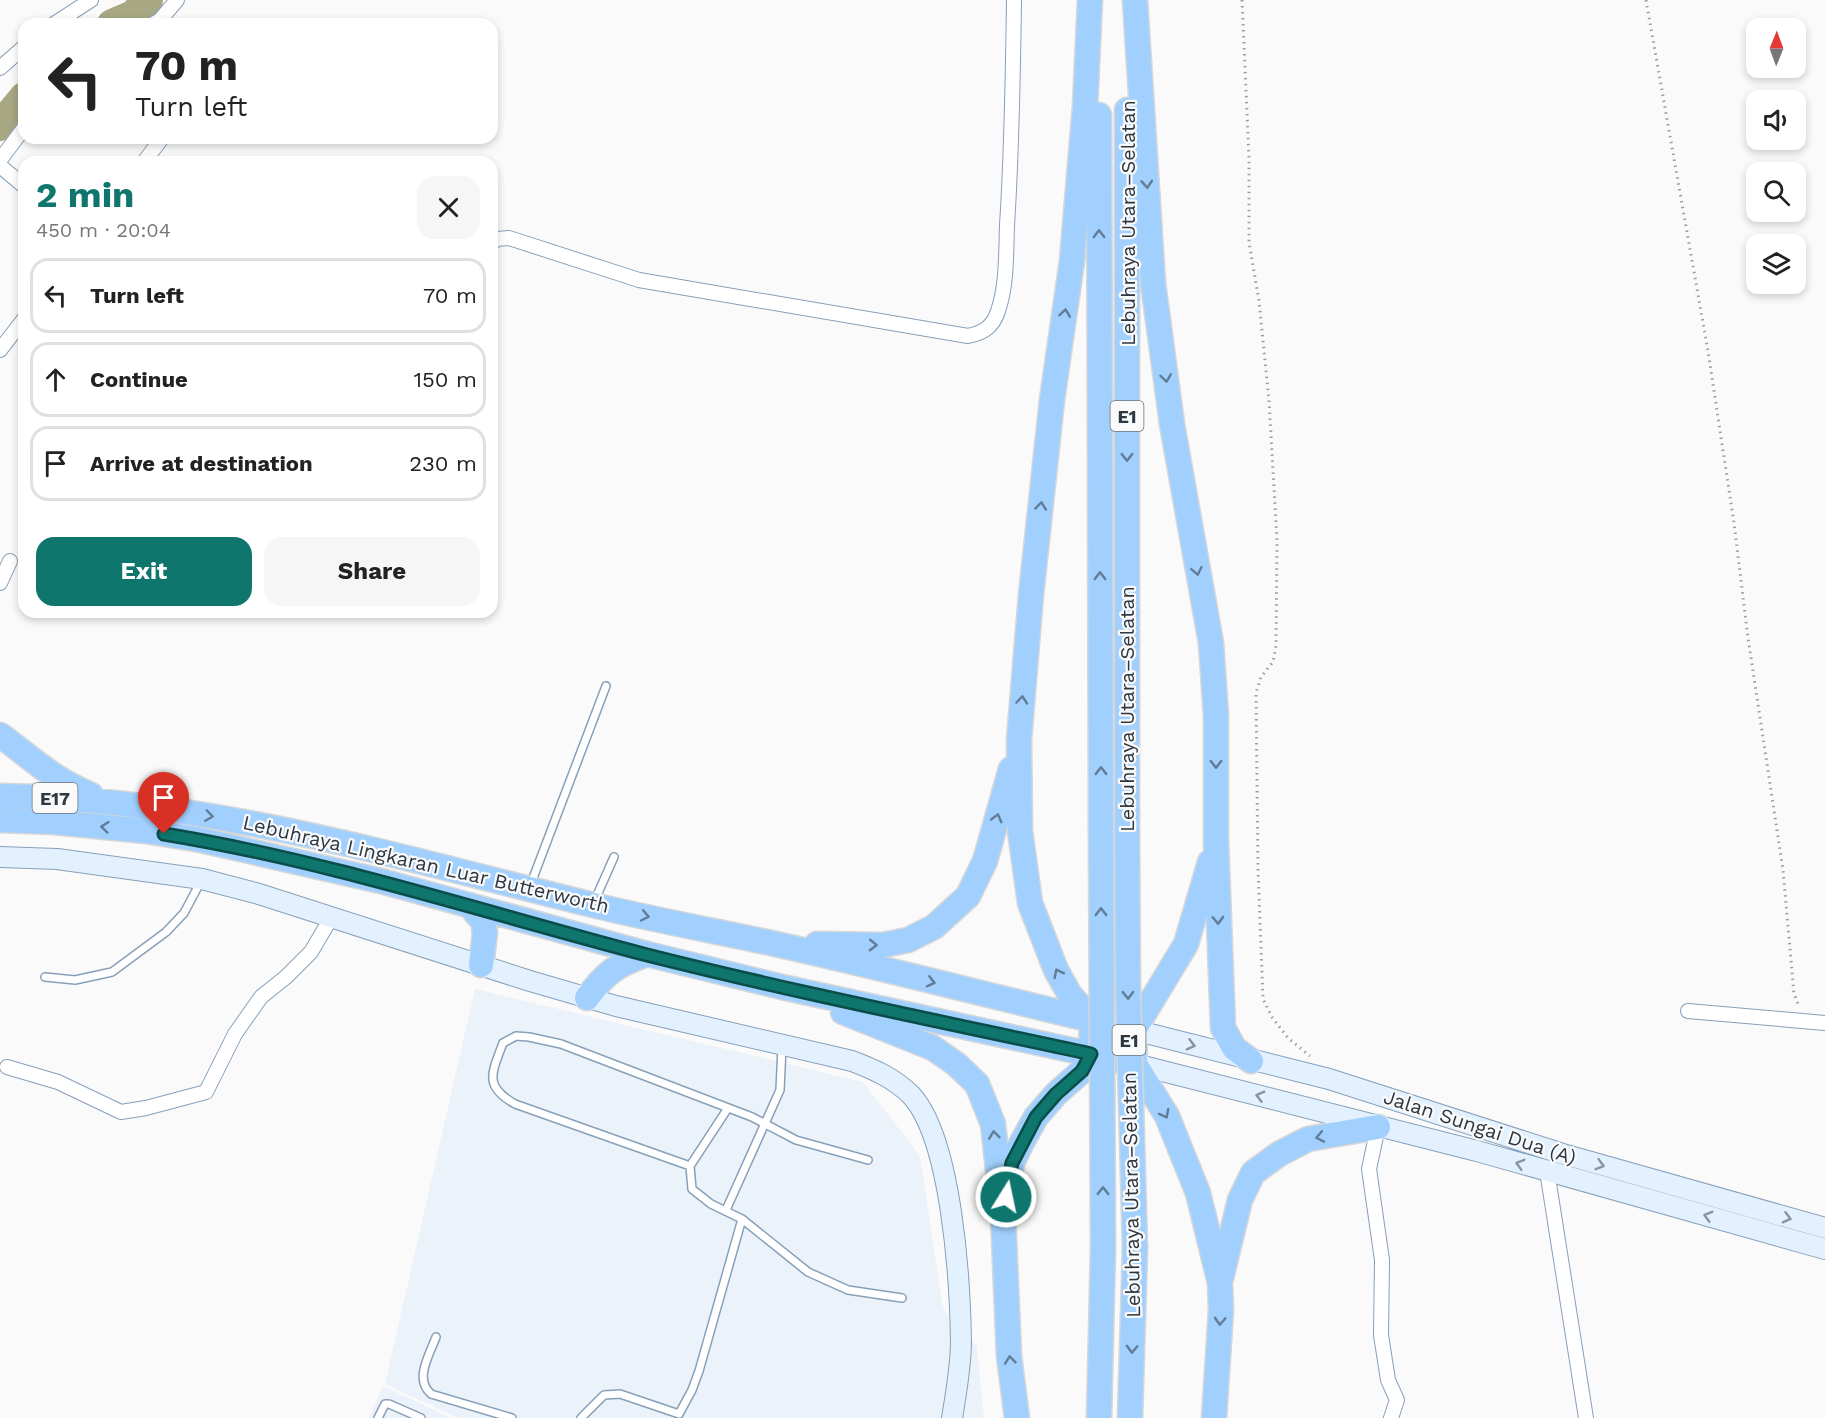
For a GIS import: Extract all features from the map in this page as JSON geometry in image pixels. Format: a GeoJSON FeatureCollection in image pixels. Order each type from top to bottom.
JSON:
{"type":"FeatureCollection","features":[{"type":"Feature","properties":{"kind":"highway"},"geometry":{"type":"LineString","coordinates":[[1004,1214],[1012,1163],[1021,1144],[1036,1117],[1056,1094],[1082,1071],[1091,1054],[1092,1020],[1070,995],[1056,970],[1030,903],[1020,831],[1019,740],[1031,595],[1052,400],[1072,261],[1085,107],[1090,0]]}},
{"type":"Feature","properties":{"kind":"highway","name":"Lebuhraya Utara–Selatan"},"geometry":{"type":"LineString","coordinates":[[1097,0],[1103,1250],[1099,1418]]}},
{"type":"Feature","properties":{"kind":"highway"},"geometry":{"type":"LineString","coordinates":[[1133,0],[1153,283],[1172,424],[1210,643],[1216,716],[1216,840],[1223,1028],[1234,1048],[1251,1061]]}},
{"type":"Feature","properties":{"kind":"highway","name":"Lebuhraya Utara–Selatan"},"geometry":{"type":"LineString","coordinates":[[1130,1418],[1135,1248],[1128,992],[1127,111],[1133,0]]}},
{"type":"Feature","properties":{"kind":"highway"},"geometry":{"type":"LineString","coordinates":[[0,735],[46,772],[68,786],[110,802]]}},
{"type":"Feature","properties":{"kind":"highway"},"geometry":{"type":"LineString","coordinates":[[772,943],[883,945],[908,940],[934,927],[968,896],[986,861],[1019,740]]}},
{"type":"Feature","properties":{"kind":"highway","name":"Lebuhraya Lingkaran Luar Butterworth"},"geometry":{"type":"LineString","coordinates":[[0,796],[110,802],[233,819],[333,839],[593,905],[772,943]]}},
{"type":"Feature","properties":{"kind":"highway","name":"Lebuhraya Lingkaran Luar Butterworth"},"geometry":{"type":"LineString","coordinates":[[0,820],[54,822],[146,831],[201,840],[381,881],[647,954],[782,987]]}},
{"type":"Feature","properties":{"kind":"highway"},"geometry":{"type":"LineString","coordinates":[[1214,1418],[1221,1310],[1220,1283],[1198,1193],[1167,1116],[1135,1064],[1134,1030],[1186,944],[1216,840]]}},
{"type":"Feature","properties":{"kind":"highway"},"geometry":{"type":"LineString","coordinates":[[469,905],[483,921],[485,933],[480,965]]}},
{"type":"Feature","properties":{"kind":"highway"},"geometry":{"type":"LineString","coordinates":[[772,943],[1134,1030]]}},
{"type":"Feature","properties":{"kind":"highway"},"geometry":{"type":"LineString","coordinates":[[588,998],[610,971],[623,963],[647,954]]}},
{"type":"Feature","properties":{"kind":"highway"},"geometry":{"type":"LineString","coordinates":[[782,987],[1135,1064]]}},
{"type":"Feature","properties":{"kind":"highway"},"geometry":{"type":"LineString","coordinates":[[782,987],[933,1048],[956,1064],[977,1084],[993,1124],[1004,1214],[1009,1356],[1017,1418]]}},
{"type":"Feature","properties":{"kind":"highway"},"geometry":{"type":"LineString","coordinates":[[1220,1283],[1240,1200],[1253,1173],[1279,1154],[1308,1139],[1378,1127]]}},
{"type":"Feature","properties":{"kind":"main road"},"geometry":{"type":"LineString","coordinates":[[0,857],[57,859],[202,879],[259,894],[588,998],[852,1061],[884,1074],[911,1095],[928,1120],[942,1161],[955,1242],[961,1343],[952,1418]]}},
{"type":"Feature","properties":{"kind":"main road","name":"Jalan Sungai Dua (A)"},"geometry":{"type":"LineString","coordinates":[[1134,1030],[1329,1079],[1563,1154],[1825,1228]]}},
{"type":"Feature","properties":{"kind":"main road","name":"Jalan Sungai Dua (A)"},"geometry":{"type":"LineString","coordinates":[[1135,1064],[1547,1171],[1825,1249]]}},
{"type":"Feature","properties":{"kind":"street"},"geometry":{"type":"LineString","coordinates":[[63,18],[91,0]]}},
{"type":"Feature","properties":{"kind":"street"},"geometry":{"type":"LineString","coordinates":[[162,18],[177,0]]}},
{"type":"Feature","properties":{"kind":"street"},"geometry":{"type":"LineString","coordinates":[[498,239],[509,238],[639,280],[968,336],[983,333],[998,312],[1004,280],[1012,146],[1014,0]]}},
{"type":"Feature","properties":{"kind":"street"},"geometry":{"type":"LineString","coordinates":[[0,68],[18,52]]}},
{"type":"Feature","properties":{"kind":"street"},"geometry":{"type":"LineString","coordinates":[[0,160],[18,136]]}},
{"type":"Feature","properties":{"kind":"street"},"geometry":{"type":"LineString","coordinates":[[0,166],[18,181]]}},
{"type":"Feature","properties":{"kind":"street"},"geometry":{"type":"LineString","coordinates":[[0,350],[18,327]]}},
{"type":"Feature","properties":{"kind":"street"},"geometry":{"type":"LineString","coordinates":[[0,584],[10,561]]}},
{"type":"Feature","properties":{"kind":"street"},"geometry":{"type":"LineString","coordinates":[[7,1067],[58,1082],[121,1112],[146,1108],[206,1092],[235,1034],[261,997],[286,977],[311,952],[331,918]]}},
{"type":"Feature","properties":{"kind":"street"},"geometry":{"type":"LineString","coordinates":[[1688,1011],[1819,1023]]}},
{"type":"Feature","properties":{"kind":"street"},"geometry":{"type":"LineString","coordinates":[[1378,1127],[1369,1169],[1382,1260],[1381,1335],[1388,1380],[1397,1400],[1391,1418]]}},
{"type":"Feature","properties":{"kind":"street"},"geometry":{"type":"LineString","coordinates":[[1547,1171],[1586,1418]]}},
{"type":"Feature","properties":{"kind":"lane"},"geometry":{"type":"LineString","coordinates":[[529,888],[606,686]]}},
{"type":"Feature","properties":{"kind":"lane"},"geometry":{"type":"LineString","coordinates":[[593,905],[614,857]]}},
{"type":"Feature","properties":{"kind":"lane"},"geometry":{"type":"LineString","coordinates":[[45,977],[75,980],[112,972],[166,932],[184,913],[202,879]]}},
{"type":"Feature","properties":{"kind":"lane"},"geometry":{"type":"LineString","coordinates":[[690,1166],[515,1104],[500,1096],[494,1087],[492,1074],[503,1043],[516,1036],[561,1044],[728,1108],[796,1140],[868,1160]]}},
{"type":"Feature","properties":{"kind":"lane"},"geometry":{"type":"LineString","coordinates":[[726,1210],[780,1090],[782,1044]]}},
{"type":"Feature","properties":{"kind":"lane"},"geometry":{"type":"LineString","coordinates":[[728,1108],[690,1166],[692,1189],[711,1204],[742,1219],[808,1272],[848,1290],[902,1298]]}},
{"type":"Feature","properties":{"kind":"lane"},"geometry":{"type":"LineString","coordinates":[[581,1418],[604,1395],[620,1394],[679,1416],[699,1371],[742,1219]]}},
{"type":"Feature","properties":{"kind":"lane"},"geometry":{"type":"LineString","coordinates":[[436,1337],[422,1376],[424,1388],[431,1394],[512,1418]]}},
{"type":"Feature","properties":{"kind":"lane"},"geometry":{"type":"LineString","coordinates":[[378,1418],[385,1404],[420,1418]]}},
{"type":"Feature","properties":{"kind":"path"},"geometry":{"type":"LineString","coordinates":[[1242,0],[1249,159],[1249,242],[1259,301],[1269,400],[1277,540],[1276,646],[1273,662],[1262,677],[1256,693],[1263,999],[1272,1017],[1288,1038],[1306,1051],[1329,1079]]}},
{"type":"Feature","properties":{"kind":"path"},"geometry":{"type":"LineString","coordinates":[[1646,0],[1708,351],[1732,512],[1748,638],[1783,870],[1794,994],[1803,1015],[1819,1023]]}},
{"type":"Feature","properties":{"kind":"shaded area"},"geometry":{"type":"Polygon","coordinates":[[[475,989],[863,1082],[920,1156],[943,1309],[977,1346],[984,1418],[458,1418],[385,1384],[475,989]]]}},
{"type":"Feature","properties":{"kind":"shaded area"},"geometry":{"type":"Polygon","coordinates":[[[383,1386],[451,1418],[369,1418],[383,1386]]]}},
{"type":"Feature","properties":{"kind":"waterway"},"geometry":{"type":"LineString","coordinates":[[126,18],[133,15],[148,0]]}},
{"type":"Feature","properties":{"kind":"waterway"},"geometry":{"type":"LineString","coordinates":[[0,126],[18,104]]}},
{"type":"Feature","properties":{"kind":"route"},"geometry":{"type":"LineString","coordinates":[[164,834],[201,840],[381,881],[647,954],[782,987],[1091,1054],[1082,1071],[1056,1094],[1036,1117],[1012,1163],[1006,1197]]}}]}
